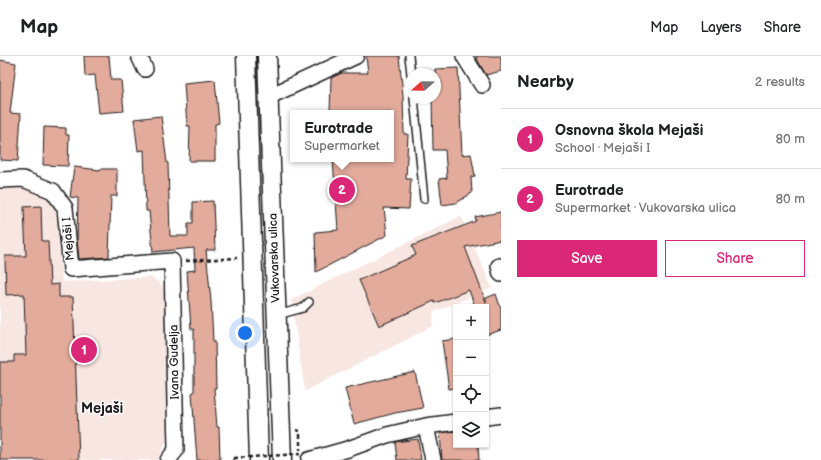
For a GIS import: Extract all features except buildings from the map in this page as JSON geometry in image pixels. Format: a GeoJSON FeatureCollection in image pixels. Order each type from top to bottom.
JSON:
{"type":"FeatureCollection","features":[{"type":"Feature","properties":{"kind":"street","name":"Vukovarska ulica"},"geometry":{"type":"LineString","coordinates":[[246,56],[259,460]]}},
{"type":"Feature","properties":{"kind":"street","name":"Vukovarska ulica"},"geometry":{"type":"LineString","coordinates":[[267,56],[282,460]]}},
{"type":"Feature","properties":{"kind":"street"},"geometry":{"type":"LineString","coordinates":[[268,97],[356,56]]}},
{"type":"Feature","properties":{"kind":"street"},"geometry":{"type":"LineString","coordinates":[[464,56],[482,85]]}},
{"type":"Feature","properties":{"kind":"street","name":"Mejaši I"},"geometry":{"type":"LineString","coordinates":[[0,180],[23,179],[53,191],[65,208],[70,269],[172,261]]}},
{"type":"Feature","properties":{"kind":"street","name":"Ivana Gudelja"},"geometry":{"type":"LineString","coordinates":[[168,460],[176,450],[172,261]]}},
{"type":"Feature","properties":{"kind":"street"},"geometry":{"type":"LineString","coordinates":[[489,417],[501,415]]}},
{"type":"Feature","properties":{"kind":"street"},"geometry":{"type":"LineString","coordinates":[[305,457],[348,455],[387,435],[426,426],[453,422]]}},
{"type":"Feature","properties":{"kind":"street"},"geometry":{"type":"LineString","coordinates":[[426,426],[433,460]]}},
{"type":"Feature","properties":{"kind":"lane"},"geometry":{"type":"LineString","coordinates":[[409,56],[410,68]]}},
{"type":"Feature","properties":{"kind":"lane"},"geometry":{"type":"LineString","coordinates":[[415,104],[424,199]]}},
{"type":"Feature","properties":{"kind":"lane"},"geometry":{"type":"LineString","coordinates":[[277,315],[303,308],[308,302]]}},
{"type":"Feature","properties":{"kind":"path"},"geometry":{"type":"LineString","coordinates":[[172,261],[237,258]]}},
{"type":"Feature","properties":{"kind":"path"},"geometry":{"type":"LineString","coordinates":[[234,459],[305,457],[300,431]]}},
{"type":"Feature","properties":{"kind":"shaded area"},"geometry":{"type":"Polygon","coordinates":[[[20,187],[35,192],[46,198],[56,209],[62,282],[150,277],[160,283],[168,302],[169,398],[166,441],[157,460],[0,460],[0,188],[20,187]]]}},
{"type":"Feature","properties":{"kind":"shaded area"},"geometry":{"type":"Polygon","coordinates":[[[461,216],[492,288],[433,312],[433,326],[305,391],[291,300],[461,216]]]}},
{"type":"Feature","properties":{"kind":"place","name":"Eurotrade"},"geometry":{"type":"Point","coordinates":[342,190]}},
{"type":"Feature","properties":{"kind":"place","name":"Osnovna škola Mejaši"},"geometry":{"type":"Point","coordinates":[84,350]}},
{"type":"Feature","properties":{"kind":"district","name":"Mejaši"},"geometry":{"type":"Point","coordinates":[102,408]}}]}
